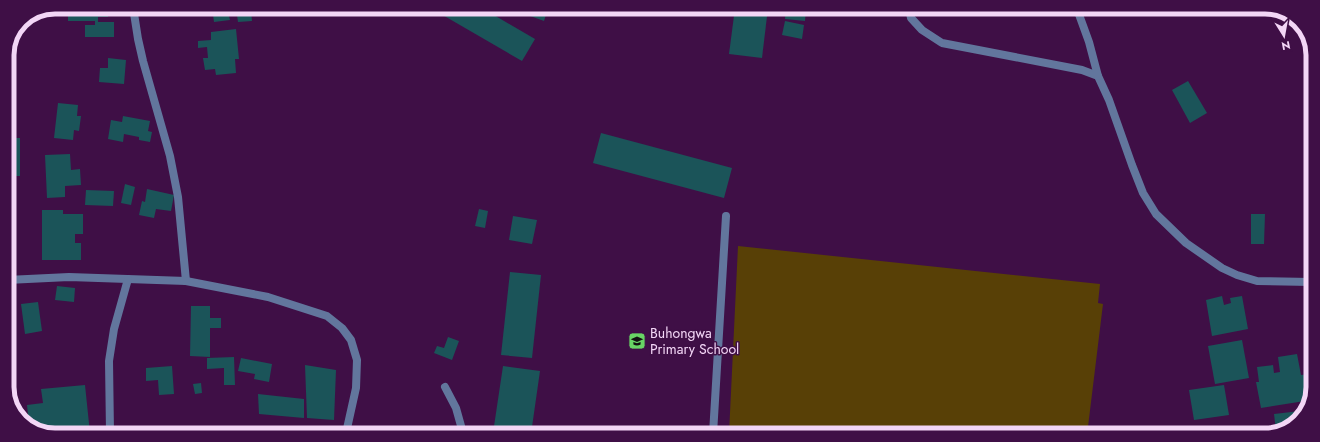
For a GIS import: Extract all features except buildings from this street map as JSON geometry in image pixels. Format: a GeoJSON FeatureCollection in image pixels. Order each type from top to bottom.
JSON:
{"type":"FeatureCollection","features":[{"type":"Feature","properties":{"kind":"street"},"geometry":{"type":"LineString","coordinates":[[134,14],[142,61],[170,156],[178,197],[186,281]]}},
{"type":"Feature","properties":{"kind":"street"},"geometry":{"type":"LineString","coordinates":[[910,14],[911,18],[922,30],[942,43],[1082,70],[1098,76]]}},
{"type":"Feature","properties":{"kind":"street"},"geometry":{"type":"LineString","coordinates":[[1079,14],[1089,42],[1098,76],[1109,100],[1132,166],[1143,193],[1156,214],[1186,243],[1222,268],[1237,275],[1257,280],[1306,282]]}},
{"type":"Feature","properties":{"kind":"street"},"geometry":{"type":"LineString","coordinates":[[713,428],[726,216]]}},
{"type":"Feature","properties":{"kind":"street"},"geometry":{"type":"LineString","coordinates":[[14,280],[69,277],[186,281],[268,296],[327,316],[342,328],[351,340],[356,360],[356,388],[347,428]]}},
{"type":"Feature","properties":{"kind":"street"},"geometry":{"type":"LineString","coordinates":[[110,428],[109,361],[114,329],[128,279]]}},
{"type":"Feature","properties":{"kind":"street"},"geometry":{"type":"LineString","coordinates":[[444,387],[456,408],[462,428]]}},
{"type":"Feature","properties":{"kind":"shaded area"},"geometry":{"type":"Polygon","coordinates":[[[738,246],[1100,284],[1098,303],[1103,304],[1088,428],[729,428],[738,246]]]}},
{"type":"Feature","properties":{"kind":"place","name":"Buhongwa Primary School"},"geometry":{"type":"Point","coordinates":[637,341]}}]}
